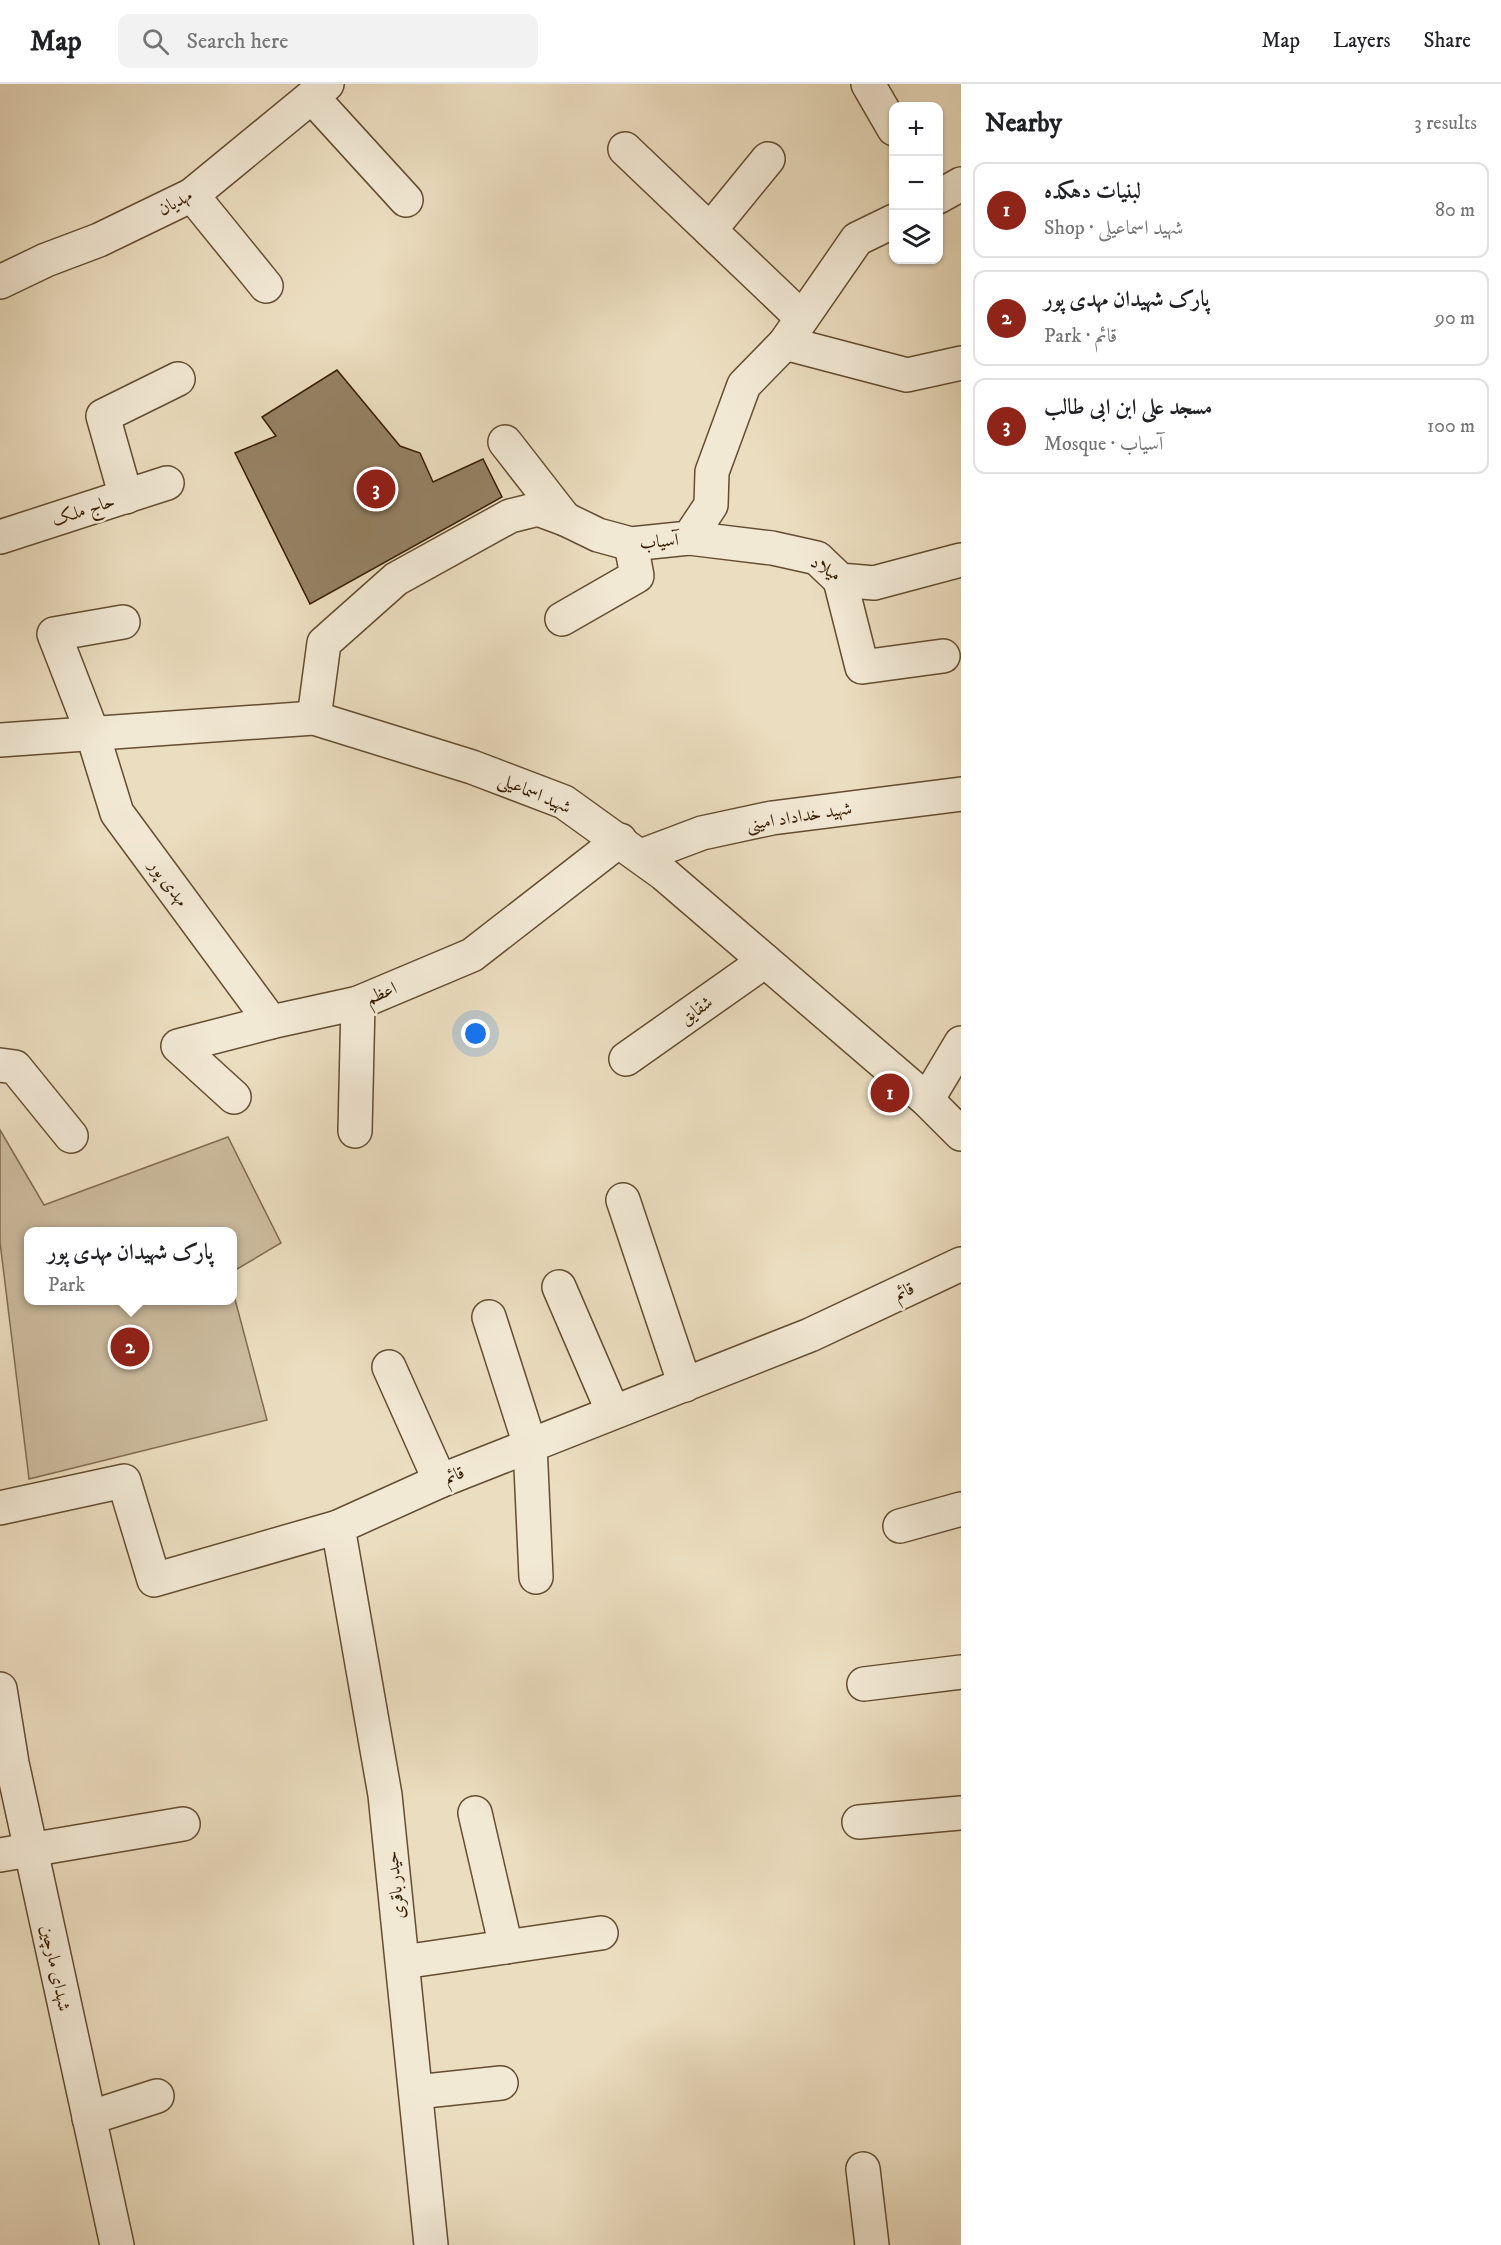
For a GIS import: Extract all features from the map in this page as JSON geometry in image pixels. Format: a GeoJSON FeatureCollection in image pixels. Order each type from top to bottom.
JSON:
{"type":"FeatureCollection","features":[{"type":"Feature","properties":{"kind":"street"},"geometry":{"type":"LineString","coordinates":[[868,84],[889,120]]}},
{"type":"Feature","properties":{"kind":"street"},"geometry":{"type":"LineString","coordinates":[[319,91],[406,200]]}},
{"type":"Feature","properties":{"kind":"street","name":"مهدیان"},"geometry":{"type":"LineString","coordinates":[[0,282],[46,260],[99,240],[192,195],[319,91]]}},
{"type":"Feature","properties":{"kind":"street"},"geometry":{"type":"LineString","coordinates":[[625,149],[710,230],[793,330],[907,375],[961,363]]}},
{"type":"Feature","properties":{"kind":"street"},"geometry":{"type":"LineString","coordinates":[[710,230],[768,159]]}},
{"type":"Feature","properties":{"kind":"street"},"geometry":{"type":"LineString","coordinates":[[943,195],[961,184]]}},
{"type":"Feature","properties":{"kind":"street"},"geometry":{"type":"LineString","coordinates":[[192,195],[266,286]]}},
{"type":"Feature","properties":{"kind":"street","name":"آسیاب"},"geometry":{"type":"LineString","coordinates":[[314,718],[324,643],[396,579],[510,516],[538,509],[598,535],[631,544],[689,538],[711,505],[712,472],[744,385],[793,330],[857,239],[889,223]]}},
{"type":"Feature","properties":{"kind":"street"},"geometry":{"type":"LineString","coordinates":[[126,497],[103,416],[178,379]]}},
{"type":"Feature","properties":{"kind":"street"},"geometry":{"type":"LineString","coordinates":[[505,442],[565,519]]}},
{"type":"Feature","properties":{"kind":"street","name":"حاج ملک"},"geometry":{"type":"LineString","coordinates":[[0,537],[167,483]]}},
{"type":"Feature","properties":{"kind":"street","name":"میلاد"},"geometry":{"type":"LineString","coordinates":[[689,538],[772,548],[817,558],[840,580],[874,583],[961,560]]}},
{"type":"Feature","properties":{"kind":"street"},"geometry":{"type":"LineString","coordinates":[[562,619],[637,576],[631,544]]}},
{"type":"Feature","properties":{"kind":"street"},"geometry":{"type":"LineString","coordinates":[[840,580],[862,667],[943,656]]}},
{"type":"Feature","properties":{"kind":"street","name":"مهدی پور"},"geometry":{"type":"LineString","coordinates":[[123,622],[54,634],[92,732],[117,813],[271,1022]]}},
{"type":"Feature","properties":{"kind":"street","name":"شهید اسماعیلی"},"geometry":{"type":"LineString","coordinates":[[0,740],[314,718],[472,767],[564,802],[630,848],[927,1100],[961,1134]]}},
{"type":"Feature","properties":{"kind":"street","name":"شهید خداداد امینی"},"geometry":{"type":"LineString","coordinates":[[630,848],[772,818],[961,794]]}},
{"type":"Feature","properties":{"kind":"street","name":"اعظم"},"geometry":{"type":"LineString","coordinates":[[234,1097],[178,1046],[358,1003],[472,956],[630,848]]}},
{"type":"Feature","properties":{"kind":"street","name":"شقایق"},"geometry":{"type":"LineString","coordinates":[[626,1059],[765,961]]}},
{"type":"Feature","properties":{"kind":"street"},"geometry":{"type":"LineString","coordinates":[[355,1131],[358,1003]]}},
{"type":"Feature","properties":{"kind":"street"},"geometry":{"type":"LineString","coordinates":[[927,1100],[961,1043]]}},
{"type":"Feature","properties":{"kind":"street"},"geometry":{"type":"LineString","coordinates":[[0,1065],[15,1067],[70,1136]]}},
{"type":"Feature","properties":{"kind":"street"},"geometry":{"type":"LineString","coordinates":[[623,1200],[685,1384]]}},
{"type":"Feature","properties":{"kind":"street","name":"قائم"},"geometry":{"type":"LineString","coordinates":[[0,1508],[124,1481],[154,1580],[338,1527],[440,1481],[810,1335],[961,1264]]}},
{"type":"Feature","properties":{"kind":"street"},"geometry":{"type":"LineString","coordinates":[[559,1287],[613,1412]]}},
{"type":"Feature","properties":{"kind":"street"},"geometry":{"type":"LineString","coordinates":[[489,1317],[530,1445],[536,1577]]}},
{"type":"Feature","properties":{"kind":"street"},"geometry":{"type":"LineString","coordinates":[[389,1367],[440,1481]]}},
{"type":"Feature","properties":{"kind":"street"},"geometry":{"type":"LineString","coordinates":[[900,1526],[961,1509]]}},
{"type":"Feature","properties":{"kind":"street","name":"حیدر باقری"},"geometry":{"type":"LineString","coordinates":[[338,1527],[385,1795],[431,2245]]}},
{"type":"Feature","properties":{"kind":"street"},"geometry":{"type":"LineString","coordinates":[[864,1684],[961,1672]]}},
{"type":"Feature","properties":{"kind":"street","name":"شهدای مارچین"},"geometry":{"type":"LineString","coordinates":[[0,1689],[12,1763],[15,1853],[89,2118],[117,2245]]}},
{"type":"Feature","properties":{"kind":"street"},"geometry":{"type":"LineString","coordinates":[[475,1813],[506,1947]]}},
{"type":"Feature","properties":{"kind":"street"},"geometry":{"type":"LineString","coordinates":[[859,1822],[961,1813]]}},
{"type":"Feature","properties":{"kind":"street"},"geometry":{"type":"LineString","coordinates":[[15,1853],[183,1824]]}},
{"type":"Feature","properties":{"kind":"street"},"geometry":{"type":"LineString","coordinates":[[403,1962],[601,1933]]}},
{"type":"Feature","properties":{"kind":"street"},"geometry":{"type":"LineString","coordinates":[[416,2092],[501,2083]]}},
{"type":"Feature","properties":{"kind":"street"},"geometry":{"type":"LineString","coordinates":[[89,2118],[157,2096]]}},
{"type":"Feature","properties":{"kind":"street"},"geometry":{"type":"LineString","coordinates":[[863,2169],[872,2245]]}},
{"type":"Feature","properties":{"kind":"shaded area"},"geometry":{"type":"Polygon","coordinates":[[[0,1130],[44,1205],[228,1137],[281,1243],[237,1269],[237,1227],[24,1227],[24,1305],[237,1305],[267,1420],[29,1479],[0,1242],[0,1130]]]}},
{"type":"Feature","properties":{"kind":"building"},"geometry":{"type":"Polygon","coordinates":[[[337,370],[400,446],[420,453],[433,482],[483,459],[502,497],[310,604],[235,453],[276,436],[262,417],[337,370]]]}},
{"type":"Feature","properties":{"kind":"place","name":"مسجد علی ابن ابی طالب"},"geometry":{"type":"Point","coordinates":[376,489]}},
{"type":"Feature","properties":{"kind":"place","name":"لبنیات دهکده"},"geometry":{"type":"Point","coordinates":[890,1093]}},
{"type":"Feature","properties":{"kind":"place","name":"پارک شهیدان مهدی پور"},"geometry":{"type":"Point","coordinates":[130,1347]}}]}
